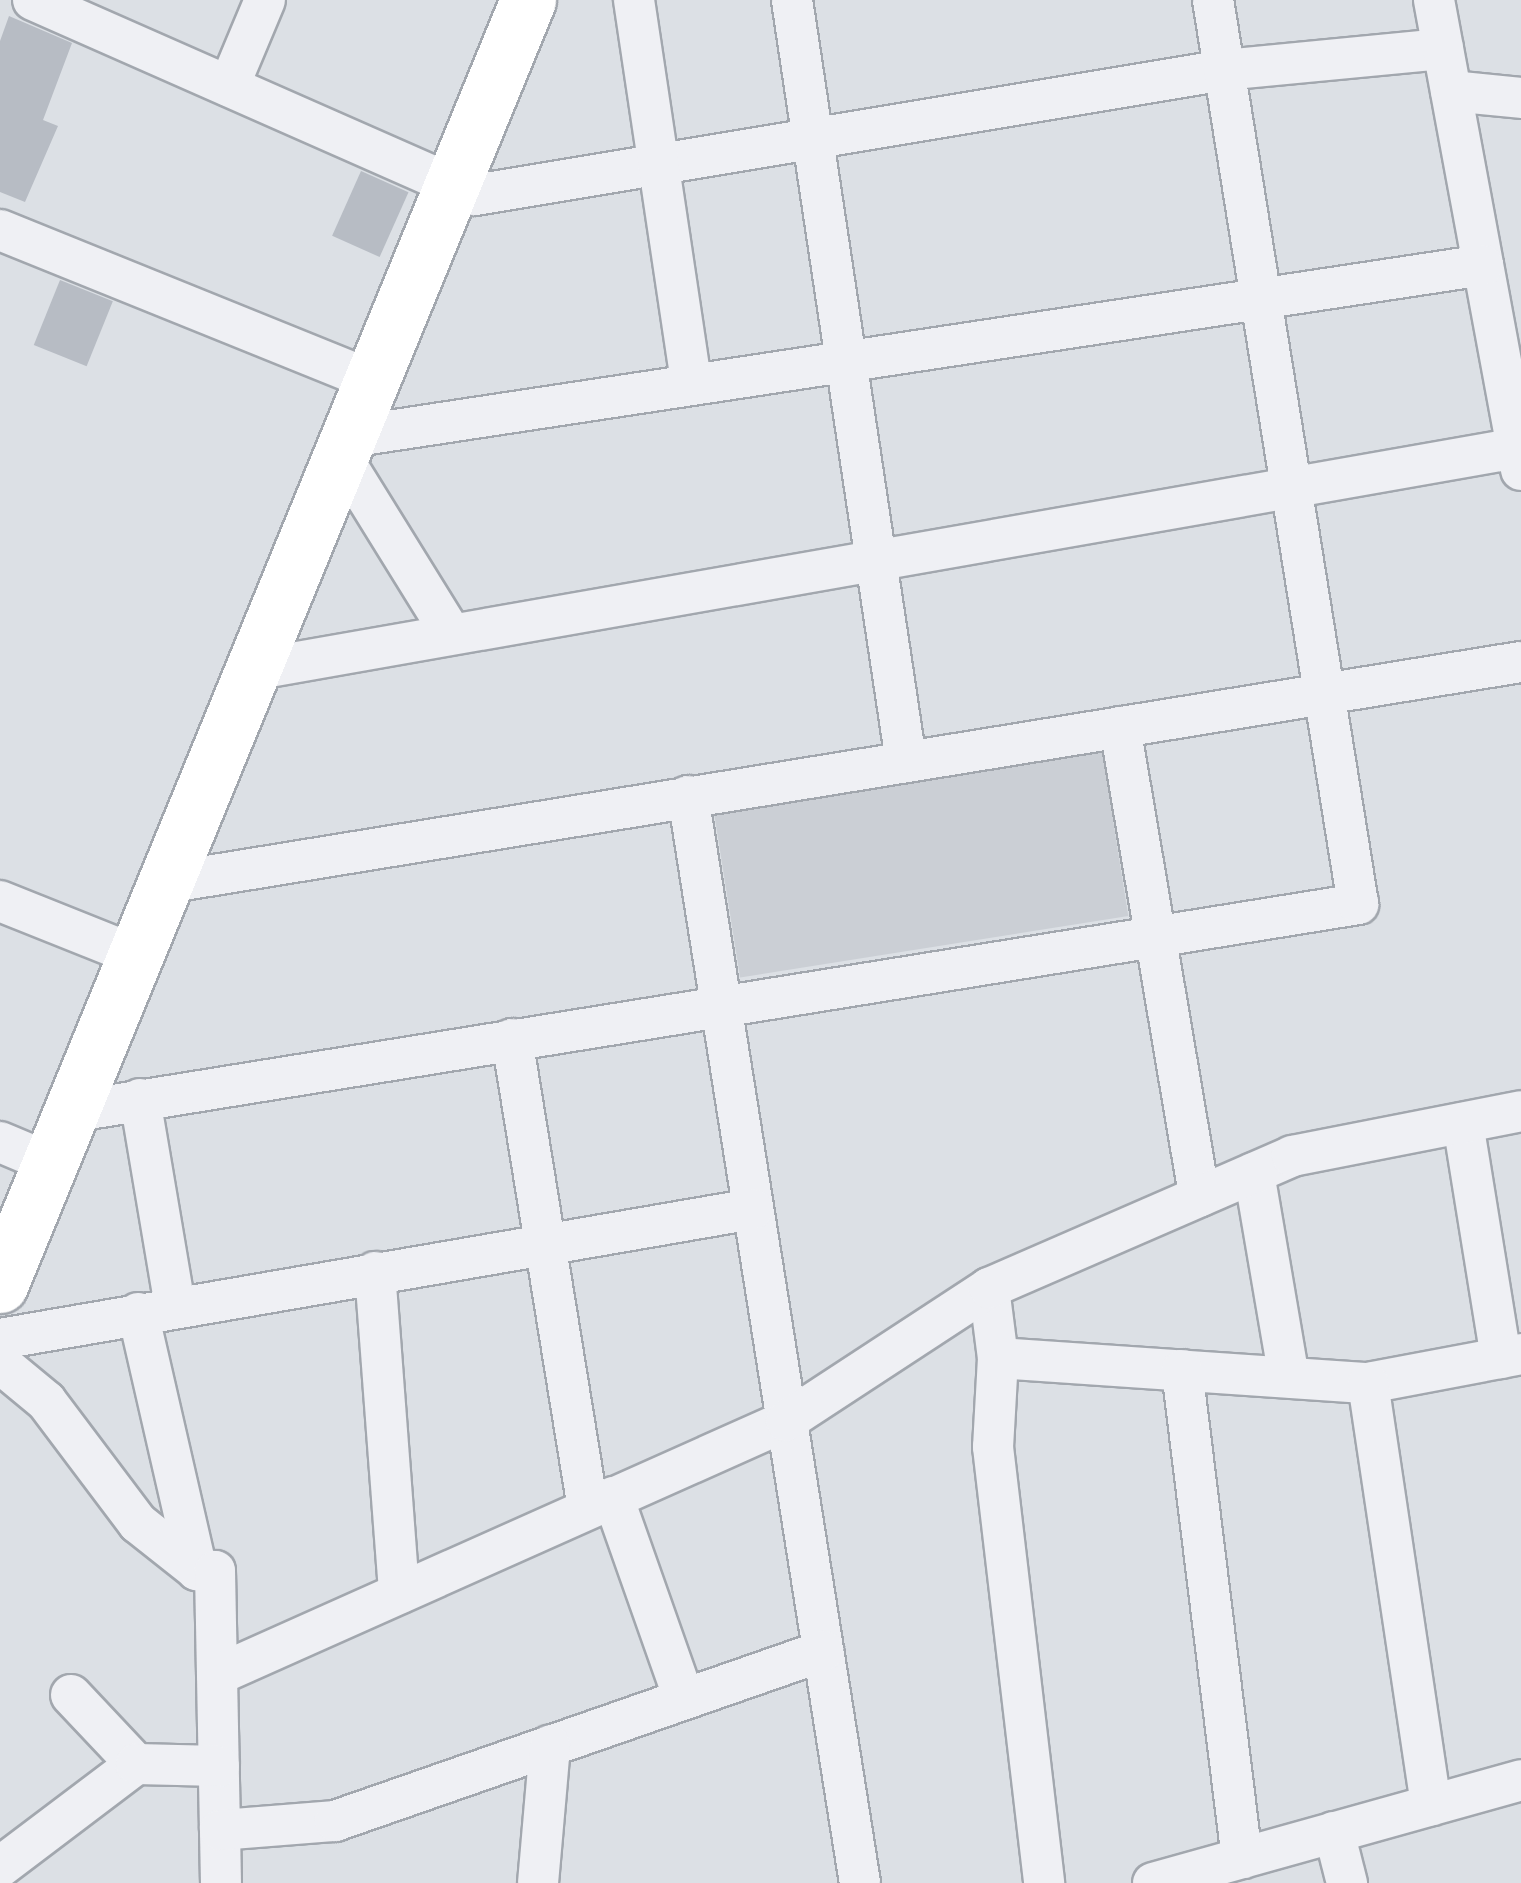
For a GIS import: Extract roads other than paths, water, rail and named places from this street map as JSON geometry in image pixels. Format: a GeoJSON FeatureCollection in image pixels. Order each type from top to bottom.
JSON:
{"type":"FeatureCollection","features":[{"type":"Feature","properties":{"kind":"street"},"geometry":{"type":"LineString","coordinates":[[229,86],[264,0]]}},
{"type":"Feature","properties":{"kind":"street"},"geometry":{"type":"LineString","coordinates":[[0,1285],[528,0]]}},
{"type":"Feature","properties":{"kind":"street"},"geometry":{"type":"LineString","coordinates":[[634,0],[691,382]]}},
{"type":"Feature","properties":{"kind":"street"},"geometry":{"type":"LineString","coordinates":[[792,0],[906,760]]}},
{"type":"Feature","properties":{"kind":"street"},"geometry":{"type":"LineString","coordinates":[[70,1112],[1358,904],[1213,0]]}},
{"type":"Feature","properties":{"kind":"street"},"geometry":{"type":"LineString","coordinates":[[252,670],[1291,484],[1519,459],[1434,0]]}},
{"type":"Feature","properties":{"kind":"street"},"geometry":{"type":"LineString","coordinates":[[38,1],[475,195],[1224,70],[1443,49]]}},
{"type":"Feature","properties":{"kind":"street"},"geometry":{"type":"LineString","coordinates":[[1451,91],[1521,98]]}},
{"type":"Feature","properties":{"kind":"street"},"geometry":{"type":"LineString","coordinates":[[0,230],[372,380]]}},
{"type":"Feature","properties":{"kind":"street"},"geometry":{"type":"LineString","coordinates":[[345,447],[691,382],[1483,265]]}},
{"type":"Feature","properties":{"kind":"street"},"geometry":{"type":"LineString","coordinates":[[345,447],[450,632]]}},
{"type":"Feature","properties":{"kind":"street"},"geometry":{"type":"LineString","coordinates":[[166,883],[1521,662]]}},
{"type":"Feature","properties":{"kind":"street"},"geometry":{"type":"LineString","coordinates":[[1120,726],[1200,1196]]}},
{"type":"Feature","properties":{"kind":"street"},"geometry":{"type":"LineString","coordinates":[[688,796],[860,1883]]}},
{"type":"Feature","properties":{"kind":"street"},"geometry":{"type":"LineString","coordinates":[[0,900],[136,955]]}},
{"type":"Feature","properties":{"kind":"street"},"geometry":{"type":"LineString","coordinates":[[512,1039],[545,1244],[601,1503],[684,1699]]}},
{"type":"Feature","properties":{"kind":"street"},"geometry":{"type":"LineString","coordinates":[[140,1098],[157,1310],[196,1570]]}},
{"type":"Feature","properties":{"kind":"street"},"geometry":{"type":"LineString","coordinates":[[217,1674],[786,1420],[988,1288],[1292,1156],[1521,1111]]}},
{"type":"Feature","properties":{"kind":"street"},"geometry":{"type":"LineString","coordinates":[[998,1358],[1368,1383],[1511,1356],[1462,1123]]}},
{"type":"Feature","properties":{"kind":"street"},"geometry":{"type":"LineString","coordinates":[[0,1142],[50,1163]]}},
{"type":"Feature","properties":{"kind":"street"},"geometry":{"type":"LineString","coordinates":[[1254,1173],[1288,1377]]}},
{"type":"Feature","properties":{"kind":"street"},"geometry":{"type":"LineString","coordinates":[[0,1338],[753,1208]]}},
{"type":"Feature","properties":{"kind":"street"},"geometry":{"type":"LineString","coordinates":[[375,1272],[399,1593]]}},
{"type":"Feature","properties":{"kind":"street"},"geometry":{"type":"LineString","coordinates":[[988,1288],[998,1358],[993,1447],[1044,1883]]}},
{"type":"Feature","properties":{"kind":"street"},"geometry":{"type":"LineString","coordinates":[[0,1363],[46,1401],[138,1523],[196,1570],[215,1572],[221,1883]]}},
{"type":"Feature","properties":{"kind":"street"},"geometry":{"type":"LineString","coordinates":[[1182,1370],[1242,1858]]}},
{"type":"Feature","properties":{"kind":"street"},"geometry":{"type":"LineString","coordinates":[[1368,1383],[1431,1806]]}},
{"type":"Feature","properties":{"kind":"street"},"geometry":{"type":"LineString","coordinates":[[220,1830],[335,1821],[823,1651]]}},
{"type":"Feature","properties":{"kind":"street"},"geometry":{"type":"LineString","coordinates":[[72,1694],[136,1764]]}},
{"type":"Feature","properties":{"kind":"street"},"geometry":{"type":"LineString","coordinates":[[538,1883],[550,1746]]}},
{"type":"Feature","properties":{"kind":"street"},"geometry":{"type":"LineString","coordinates":[[0,1867],[136,1764],[219,1766]]}},
{"type":"Feature","properties":{"kind":"street"},"geometry":{"type":"LineString","coordinates":[[1153,1883],[1521,1780]]}},
{"type":"Feature","properties":{"kind":"street"},"geometry":{"type":"LineString","coordinates":[[1334,1832],[1347,1883]]}}]}
